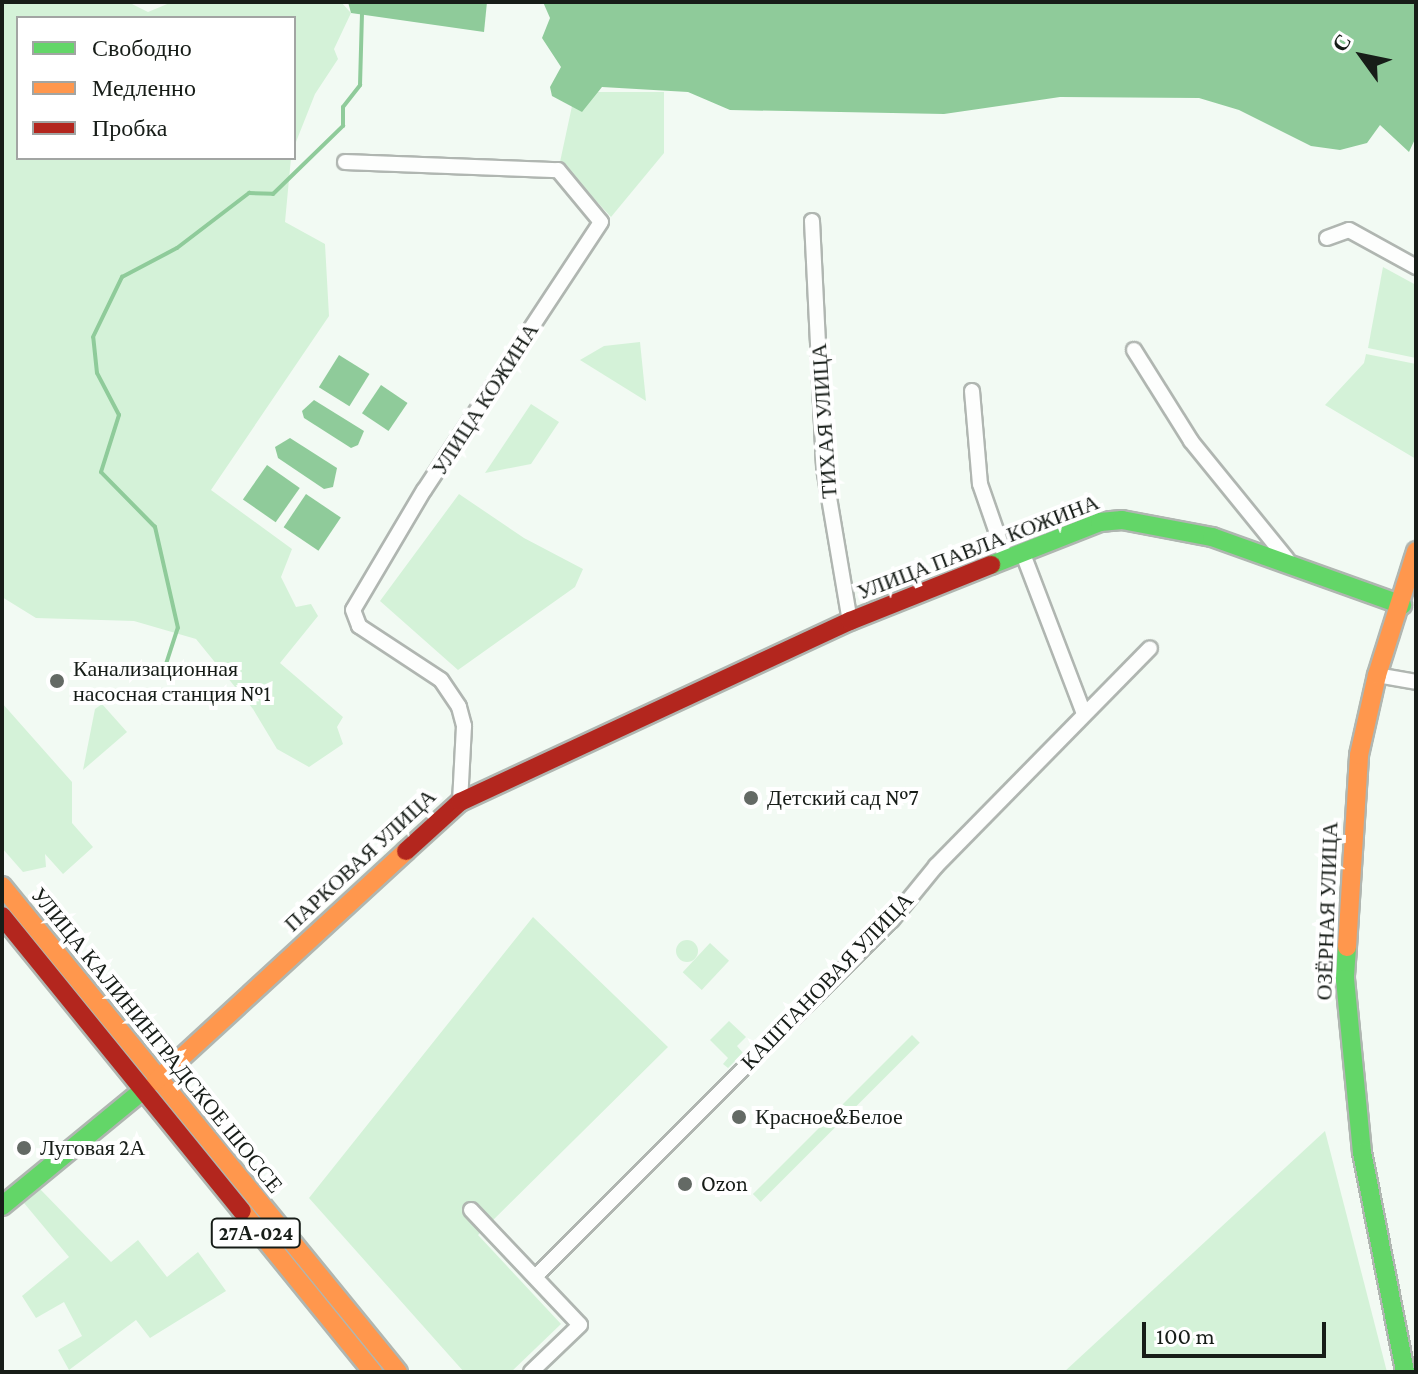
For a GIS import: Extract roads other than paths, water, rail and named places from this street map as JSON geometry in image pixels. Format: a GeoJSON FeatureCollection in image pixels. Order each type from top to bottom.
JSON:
{"type":"FeatureCollection","features":[{"type":"Feature","properties":{"kind":"street","name":"УЛИЦА КОЖИНА"},"geometry":{"type":"LineString","coordinates":[[345,162],[558,170],[601,222],[424,490],[353,610],[359,626],[441,680],[459,707],[464,726],[460,802]]}},
{"type":"Feature","properties":{"kind":"street","name":"ТИХАЯ УЛИЦА"},"geometry":{"type":"LineString","coordinates":[[812,221],[824,468],[850,621]]}},
{"type":"Feature","properties":{"kind":"street"},"geometry":{"type":"LineString","coordinates":[[1327,238],[1349,230],[1416,267]]}},
{"type":"Feature","properties":{"kind":"street"},"geometry":{"type":"LineString","coordinates":[[1134,350],[1191,441],[1287,560]]}},
{"type":"Feature","properties":{"kind":"street"},"geometry":{"type":"LineString","coordinates":[[972,391],[980,484],[1084,714]]}},
{"type":"Feature","properties":{"kind":"street","name":"УЛИЦА ПАВЛА КОЖИНА"},"geometry":{"type":"LineString","coordinates":[[759,662],[850,621],[1100,522],[1122,520],[1212,537],[1287,560],[1402,605]]}},
{"type":"Feature","properties":{"kind":"street","name":"ОЗЁРНАЯ УЛИЦА"},"geometry":{"type":"LineString","coordinates":[[1405,1372],[1362,1152],[1345,979],[1359,755],[1377,675],[1402,605],[1416,551]]}},
{"type":"Feature","properties":{"kind":"street","name":"КАШТАНОВАЯ УЛИЦА"},"geometry":{"type":"LineString","coordinates":[[535,1277],[892,920],[936,866],[1150,648]]}},
{"type":"Feature","properties":{"kind":"street","name":"ПАРКОВАЯ УЛИЦА"},"geometry":{"type":"LineString","coordinates":[[2,1206],[149,1087],[460,802],[515,780],[759,662]]}},
{"type":"Feature","properties":{"kind":"street"},"geometry":{"type":"LineString","coordinates":[[1377,675],[1416,682]]}},
{"type":"Feature","properties":{"kind":"street","name":"УЛИЦА КАЛИНИНГРАДСКОЕ ШОССЕ"},"geometry":{"type":"LineString","coordinates":[[2,886],[149,1087],[373,1372]]}},
{"type":"Feature","properties":{"kind":"street","name":"УЛИЦА КАЛИНИНГРАДСКОЕ ШОССЕ"},"geometry":{"type":"LineString","coordinates":[[2,916],[398,1372]]}},
{"type":"Feature","properties":{"kind":"street"},"geometry":{"type":"LineString","coordinates":[[471,1210],[580,1325],[531,1372]]}},
{"type":"Feature","properties":{"kind":"waterway"},"geometry":{"type":"LineString","coordinates":[[166,664],[178,628],[155,527],[101,472],[119,415],[97,373],[93,337],[122,277],[177,248],[249,193],[273,194],[343,126],[343,107],[360,85],[362,14]]}},
{"type":"Feature","properties":{"kind":"place","name":"Канализационная насосная станция №1"},"geometry":{"type":"Point","coordinates":[57,681]}},
{"type":"Feature","properties":{"kind":"place","name":"Детский сад №7"},"geometry":{"type":"Point","coordinates":[751,798]}},
{"type":"Feature","properties":{"kind":"place","name":"Красное&Белое"},"geometry":{"type":"Point","coordinates":[739,1117]}},
{"type":"Feature","properties":{"kind":"place","name":"Луговая 2А"},"geometry":{"type":"Point","coordinates":[24,1148]}},
{"type":"Feature","properties":{"kind":"place","name":"Ozon"},"geometry":{"type":"Point","coordinates":[685,1184]}}]}
